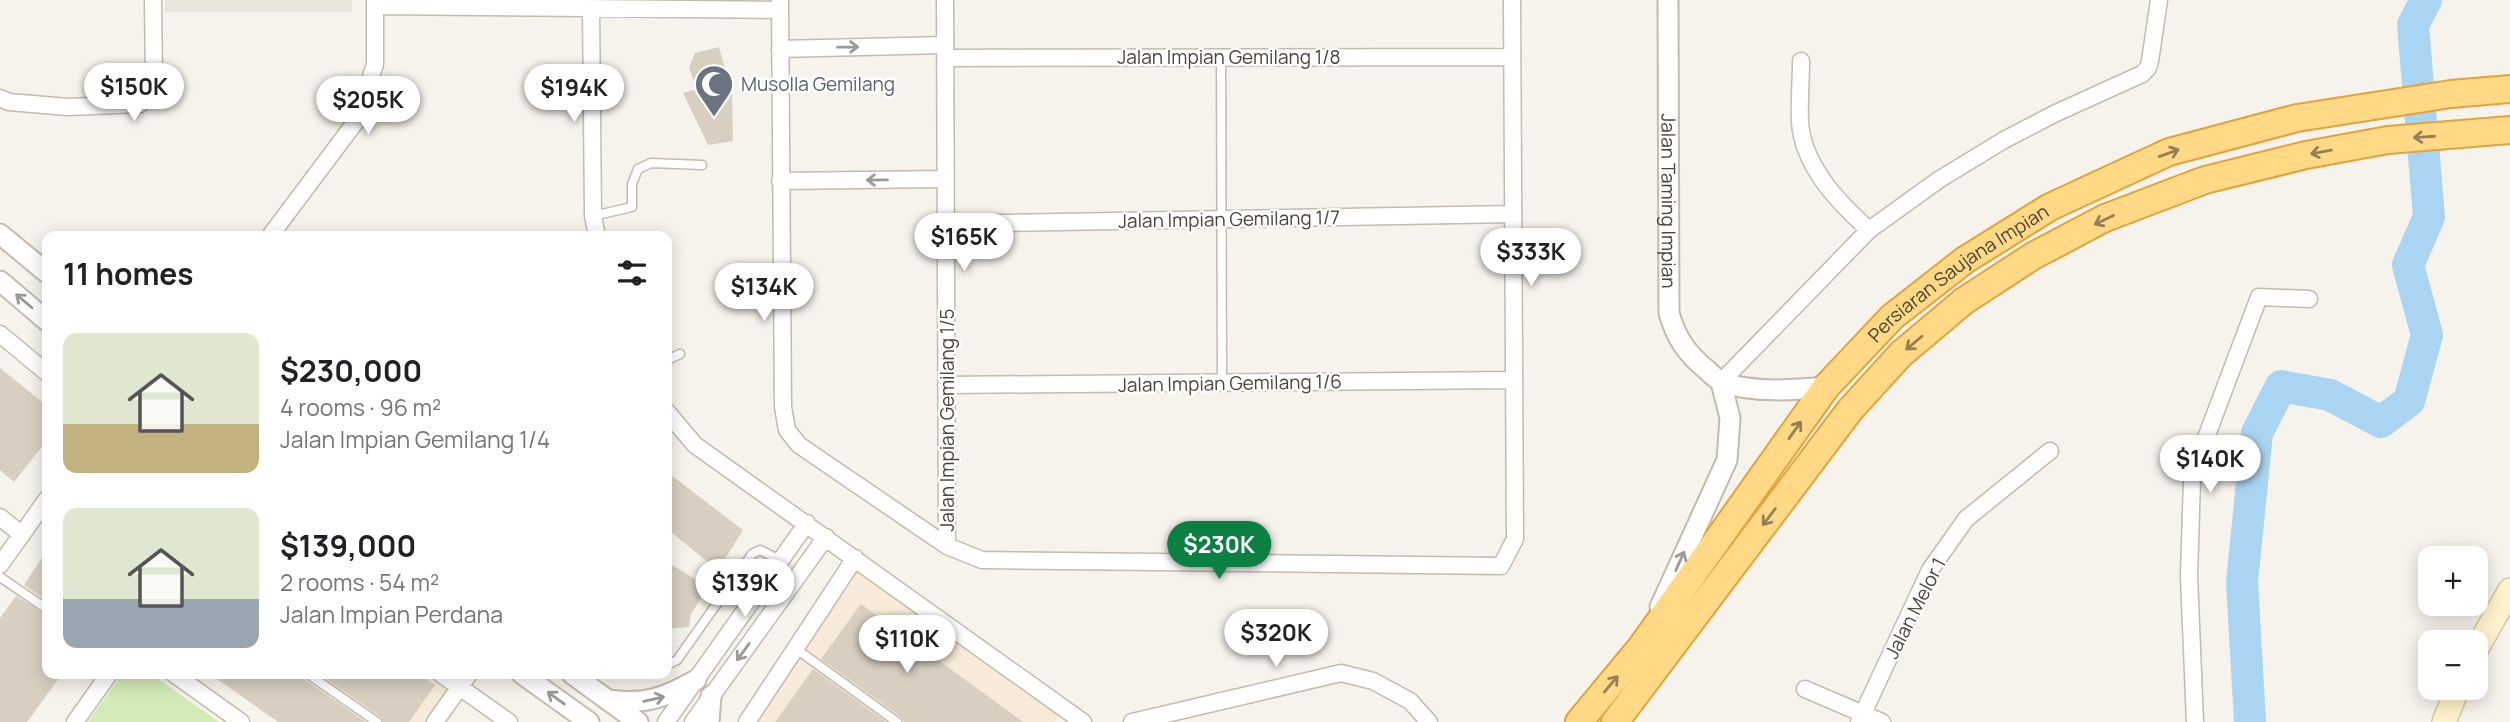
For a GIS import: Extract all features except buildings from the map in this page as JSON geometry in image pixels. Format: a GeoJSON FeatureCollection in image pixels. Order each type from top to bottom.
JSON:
{"type":"FeatureCollection","features":[{"type":"Feature","properties":{"kind":"highway"},"geometry":{"type":"LineString","coordinates":[[2449,88],[2510,74]]}},
{"type":"Feature","properties":{"kind":"highway","name":"Persiaran Saujana Impian"},"geometry":{"type":"LineString","coordinates":[[1579,722],[1642,646],[1826,387],[1892,317],[1965,260],[2050,207],[2169,152],[2297,118],[2385,99],[2415,87],[2449,88]]}},
{"type":"Feature","properties":{"kind":"highway"},"geometry":{"type":"LineString","coordinates":[[2449,88],[2510,89]]}},
{"type":"Feature","properties":{"kind":"highway","name":"Persiaran Saujana Impian"},"geometry":{"type":"LineString","coordinates":[[1615,722],[1850,410],[1901,354],[1964,301],[2033,256],[2105,218],[2205,180],[2306,155],[2388,140],[2504,131]]}},
{"type":"Feature","properties":{"kind":"main road"},"geometry":{"type":"LineString","coordinates":[[2487,630],[2510,590]]}},
{"type":"Feature","properties":{"kind":"main road"},"geometry":{"type":"LineString","coordinates":[[2444,722],[2453,700]]}},
{"type":"Feature","properties":{"kind":"street"},"geometry":{"type":"LineString","coordinates":[[0,98],[9,102],[68,107],[140,104],[150,94],[154,80],[153,0]]}},
{"type":"Feature","properties":{"kind":"street","name":"Jalan Impian Gemilang 1/5"},"geometry":{"type":"LineString","coordinates":[[945,0],[947,546]]}},
{"type":"Feature","properties":{"kind":"street"},"geometry":{"type":"LineString","coordinates":[[274,231],[357,120],[375,64],[374,3],[591,8],[780,5],[783,407],[787,430],[799,446],[947,546],[982,560],[1501,566],[1515,539],[1512,0]]}},
{"type":"Feature","properties":{"kind":"street","name":"Jalan Taming Impian"},"geometry":{"type":"LineString","coordinates":[[1668,0],[1669,313],[1675,335],[1691,357],[1721,382]]}},
{"type":"Feature","properties":{"kind":"street"},"geometry":{"type":"LineString","coordinates":[[1721,382],[1869,230],[1940,179],[2004,140],[2142,74],[2150,61],[2159,0]]}},
{"type":"Feature","properties":{"kind":"street"},"geometry":{"type":"LineString","coordinates":[[591,8],[593,216],[596,231]]}},
{"type":"Feature","properties":{"kind":"street","name":"Jalan Impian Gemilang 1/8"},"geometry":{"type":"LineString","coordinates":[[780,49],[1221,57],[1512,57]]}},
{"type":"Feature","properties":{"kind":"street"},"geometry":{"type":"LineString","coordinates":[[1801,61],[1800,123],[1807,152],[1839,202],[1869,230]]}},
{"type":"Feature","properties":{"kind":"street"},"geometry":{"type":"LineString","coordinates":[[780,181],[946,179]]}},
{"type":"Feature","properties":{"kind":"street","name":"Jalan Impian Gemilang 1/7"},"geometry":{"type":"LineString","coordinates":[[946,224],[1513,214]]}},
{"type":"Feature","properties":{"kind":"street"},"geometry":{"type":"LineString","coordinates":[[0,234],[42,269]]}},
{"type":"Feature","properties":{"kind":"street"},"geometry":{"type":"LineString","coordinates":[[0,281],[42,317]]}},
{"type":"Feature","properties":{"kind":"street"},"geometry":{"type":"LineString","coordinates":[[2195,722],[2189,576],[2192,480],[2259,297],[2309,299]]}},
{"type":"Feature","properties":{"kind":"street"},"geometry":{"type":"LineString","coordinates":[[0,334],[42,369]]}},
{"type":"Feature","properties":{"kind":"street","name":"Jalan Impian Gemilang 1/6"},"geometry":{"type":"LineString","coordinates":[[946,385],[1513,380]]}},
{"type":"Feature","properties":{"kind":"street"},"geometry":{"type":"LineString","coordinates":[[1721,382],[1762,388],[1826,387]]}},
{"type":"Feature","properties":{"kind":"street"},"geometry":{"type":"LineString","coordinates":[[1642,646],[1727,460],[1730,418],[1721,382]]}},
{"type":"Feature","properties":{"kind":"street"},"geometry":{"type":"LineString","coordinates":[[672,418],[695,445],[855,558],[1064,717],[1083,722]]}},
{"type":"Feature","properties":{"kind":"street","name":"Jalan Melor 1"},"geometry":{"type":"LineString","coordinates":[[1861,718],[1930,570],[1966,519],[2050,451]]}},
{"type":"Feature","properties":{"kind":"street"},"geometry":{"type":"LineString","coordinates":[[0,565],[42,506]]}},
{"type":"Feature","properties":{"kind":"street"},"geometry":{"type":"LineString","coordinates":[[0,517],[22,535]]}},
{"type":"Feature","properties":{"kind":"street"},"geometry":{"type":"LineString","coordinates":[[666,722],[807,523]]}},
{"type":"Feature","properties":{"kind":"street"},"geometry":{"type":"LineString","coordinates":[[693,722],[826,537]]}},
{"type":"Feature","properties":{"kind":"street"},"geometry":{"type":"LineString","coordinates":[[747,722],[855,558]]}},
{"type":"Feature","properties":{"kind":"street"},"geometry":{"type":"LineString","coordinates":[[1132,722],[1341,673],[1373,681],[1410,701],[1429,722]]}},
{"type":"Feature","properties":{"kind":"street"},"geometry":{"type":"LineString","coordinates":[[75,722],[106,679]]}},
{"type":"Feature","properties":{"kind":"street"},"geometry":{"type":"LineString","coordinates":[[181,679],[241,722]]}},
{"type":"Feature","properties":{"kind":"street"},"geometry":{"type":"LineString","coordinates":[[529,679],[588,722]]}},
{"type":"Feature","properties":{"kind":"street"},"geometry":{"type":"LineString","coordinates":[[579,679],[638,722]]}},
{"type":"Feature","properties":{"kind":"street"},"geometry":{"type":"LineString","coordinates":[[608,700],[631,704],[650,701],[669,695],[696,680]]}},
{"type":"Feature","properties":{"kind":"street"},"geometry":{"type":"LineString","coordinates":[[435,722],[464,681],[509,722]]}},
{"type":"Feature","properties":{"kind":"street"},"geometry":{"type":"LineString","coordinates":[[1805,689],[1861,718],[1882,722]]}},
{"type":"Feature","properties":{"kind":"street"},"geometry":{"type":"LineString","coordinates":[[709,722],[711,696]]}},
{"type":"Feature","properties":{"kind":"lane"},"geometry":{"type":"LineString","coordinates":[[1221,57],[1222,383]]}},
{"type":"Feature","properties":{"kind":"lane"},"geometry":{"type":"LineString","coordinates":[[593,216],[632,207],[632,184],[635,176],[638,169],[650,163],[702,165]]}},
{"type":"Feature","properties":{"kind":"lane"},"geometry":{"type":"LineString","coordinates":[[672,358],[680,354]]}},
{"type":"Feature","properties":{"kind":"lane"},"geometry":{"type":"LineString","coordinates":[[672,662],[677,660],[752,554],[760,550],[780,560]]}},
{"type":"Feature","properties":{"kind":"lane"},"geometry":{"type":"LineString","coordinates":[[0,577],[42,606]]}},
{"type":"Feature","properties":{"kind":"lane"},"geometry":{"type":"LineString","coordinates":[[795,648],[897,722]]}},
{"type":"Feature","properties":{"kind":"lane"},"geometry":{"type":"LineString","coordinates":[[316,679],[377,722]]}},
{"type":"Feature","properties":{"kind":"shaded area"},"geometry":{"type":"Polygon","coordinates":[[[165,0],[352,0],[352,12],[165,12],[165,0]]]}},
{"type":"Feature","properties":{"kind":"shaded area"},"geometry":{"type":"Polygon","coordinates":[[[856,569],[1060,713],[1054,722],[755,722],[856,569]]]}},
{"type":"Feature","properties":{"kind":"shaded area"},"geometry":{"type":"Polygon","coordinates":[[[324,679],[437,679],[450,688],[426,722],[385,722],[324,679]]]}},
{"type":"Feature","properties":{"kind":"green space"},"geometry":{"type":"Polygon","coordinates":[[[118,679],[158,679],[219,722],[88,722],[118,679]]]}},
{"type":"Feature","properties":{"kind":"waterway"},"geometry":{"type":"LineString","coordinates":[[2250,722],[2242,582],[2257,433],[2281,386],[2330,395],[2381,422],[2409,401],[2427,335],[2408,265],[2429,217],[2413,25],[2426,0]]}},
{"type":"Feature","properties":{"kind":"place","name":"Musolla Gemilang"},"geometry":{"type":"Point","coordinates":[714,118]}}]}
